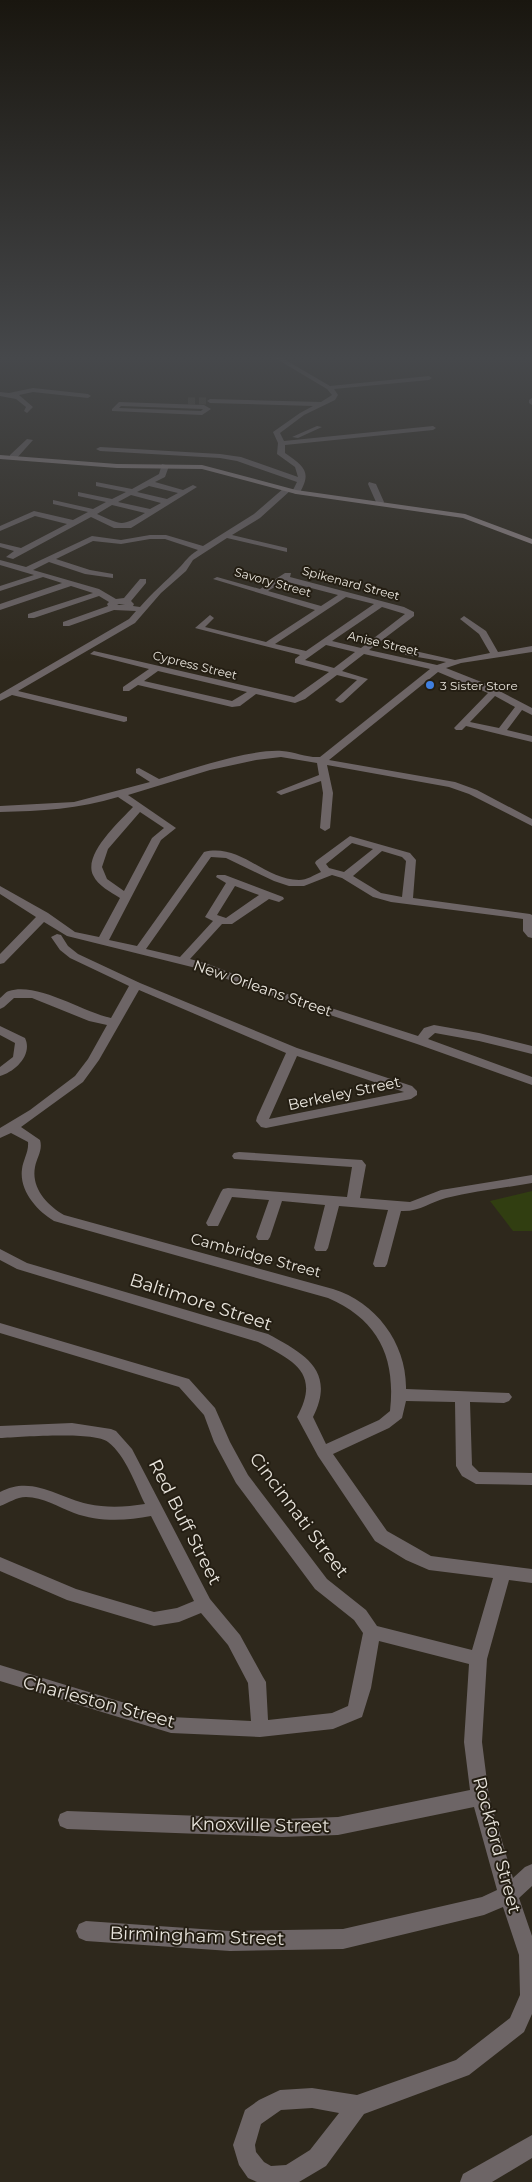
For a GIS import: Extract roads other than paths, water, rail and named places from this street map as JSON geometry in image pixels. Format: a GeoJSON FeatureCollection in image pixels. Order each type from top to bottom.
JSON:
{"type":"FeatureCollection","features":[{"type":"Feature","properties":{"kind":"street"},"geometry":{"type":"LineString","coordinates":[[37,460],[118,466],[202,467],[296,492],[380,502],[465,516],[532,542]]}},
{"type":"Feature","properties":{"kind":"street"},"geometry":{"type":"LineString","coordinates":[[240,460],[303,481]]}},
{"type":"Feature","properties":{"kind":"street"},"geometry":{"type":"LineString","coordinates":[[290,460],[298,465],[302,471],[303,481],[296,492]]}},
{"type":"Feature","properties":{"kind":"street"},"geometry":{"type":"LineString","coordinates":[[10,558],[148,483],[162,474],[165,466]]}},
{"type":"Feature","properties":{"kind":"street"},"geometry":{"type":"LineString","coordinates":[[148,483],[184,492]]}},
{"type":"Feature","properties":{"kind":"street"},"geometry":{"type":"LineString","coordinates":[[99,484],[168,502]]}},
{"type":"Feature","properties":{"kind":"street"},"geometry":{"type":"LineString","coordinates":[[372,484],[380,502]]}},
{"type":"Feature","properties":{"kind":"street"},"geometry":{"type":"LineString","coordinates":[[56,502],[93,513],[121,527],[128,526],[192,487]]}},
{"type":"Feature","properties":{"kind":"street"},"geometry":{"type":"LineString","coordinates":[[0,698],[6,692],[132,620],[158,591],[183,569],[190,558],[257,516],[273,500],[288,490]]}},
{"type":"Feature","properties":{"kind":"street"},"geometry":{"type":"LineString","coordinates":[[81,494],[151,512]]}},
{"type":"Feature","properties":{"kind":"street"},"geometry":{"type":"LineString","coordinates":[[0,529],[34,513],[74,523]]}},
{"type":"Feature","properties":{"kind":"street"},"geometry":{"type":"LineString","coordinates":[[26,570],[93,538],[121,542],[166,536],[204,549]]}},
{"type":"Feature","properties":{"kind":"street"},"geometry":{"type":"LineString","coordinates":[[226,536],[284,550]]}},
{"type":"Feature","properties":{"kind":"street"},"geometry":{"type":"LineString","coordinates":[[0,545],[22,551]]}},
{"type":"Feature","properties":{"kind":"street"},"geometry":{"type":"LineString","coordinates":[[49,560],[88,572],[110,576]]}},
{"type":"Feature","properties":{"kind":"street"},"geometry":{"type":"LineString","coordinates":[[0,562],[98,592],[114,604]]}},
{"type":"Feature","properties":{"kind":"street"},"geometry":{"type":"LineString","coordinates":[[0,571],[13,566]]}},
{"type":"Feature","properties":{"kind":"street"},"geometry":{"type":"LineString","coordinates":[[30,616],[98,592],[117,568]]}},
{"type":"Feature","properties":{"kind":"street"},"geometry":{"type":"LineString","coordinates":[[0,589],[42,575]]}},
{"type":"Feature","properties":{"kind":"street","name":"Spikenard Street"},"geometry":{"type":"LineString","coordinates":[[260,592],[286,576],[411,614],[361,652]]}},
{"type":"Feature","properties":{"kind":"street","name":"Savory Street"},"geometry":{"type":"LineString","coordinates":[[217,579],[322,609]]}},
{"type":"Feature","properties":{"kind":"street"},"geometry":{"type":"LineString","coordinates":[[126,604],[143,581]]}},
{"type":"Feature","properties":{"kind":"street"},"geometry":{"type":"LineString","coordinates":[[0,607],[69,584]]}},
{"type":"Feature","properties":{"kind":"street"},"geometry":{"type":"LineString","coordinates":[[267,645],[344,594]]}},
{"type":"Feature","properties":{"kind":"street"},"geometry":{"type":"LineString","coordinates":[[66,624],[114,604],[126,604],[142,610]]}},
{"type":"Feature","properties":{"kind":"street"},"geometry":{"type":"LineString","coordinates":[[340,700],[364,680],[299,662],[298,660],[380,604]]}},
{"type":"Feature","properties":{"kind":"street"},"geometry":{"type":"LineString","coordinates":[[210,618],[200,628],[306,654]]}},
{"type":"Feature","properties":{"kind":"street"},"geometry":{"type":"LineString","coordinates":[[464,619],[483,633],[495,655]]}},
{"type":"Feature","properties":{"kind":"street"},"geometry":{"type":"LineString","coordinates":[[234,636],[246,627]]}},
{"type":"Feature","properties":{"kind":"street","name":"Anise Street"},"geometry":{"type":"LineString","coordinates":[[323,642],[437,668],[481,685],[532,712]]}},
{"type":"Feature","properties":{"kind":"street"},"geometry":{"type":"LineString","coordinates":[[322,760],[437,668],[454,662],[532,649]]}},
{"type":"Feature","properties":{"kind":"street"},"geometry":{"type":"LineString","coordinates":[[336,672],[361,652]]}},
{"type":"Feature","properties":{"kind":"street"},"geometry":{"type":"LineString","coordinates":[[406,652],[454,662]]}},
{"type":"Feature","properties":{"kind":"street","name":"Cypress Street"},"geometry":{"type":"LineString","coordinates":[[94,654],[291,700],[302,698],[336,672]]}},
{"type":"Feature","properties":{"kind":"street"},"geometry":{"type":"LineString","coordinates":[[126,689],[157,668]]}},
{"type":"Feature","properties":{"kind":"street"},"geometry":{"type":"LineString","coordinates":[[135,682],[232,704],[236,704],[253,692]]}},
{"type":"Feature","properties":{"kind":"street"},"geometry":{"type":"LineString","coordinates":[[6,692],[124,719]]}},
{"type":"Feature","properties":{"kind":"street"},"geometry":{"type":"LineString","coordinates":[[494,692],[460,726],[532,739]]}},
{"type":"Feature","properties":{"kind":"street"},"geometry":{"type":"LineString","coordinates":[[501,732],[520,706]]}},
{"type":"Feature","properties":{"kind":"street"},"geometry":{"type":"LineString","coordinates":[[0,809],[50,807],[82,803],[120,794],[225,762],[254,756],[281,754],[451,784],[473,792],[532,823]]}},
{"type":"Feature","properties":{"kind":"street"},"geometry":{"type":"LineString","coordinates":[[322,760],[328,793],[325,828]]}},
{"type":"Feature","properties":{"kind":"street"},"geometry":{"type":"LineString","coordinates":[[139,771],[158,782]]}},
{"type":"Feature","properties":{"kind":"street"},"geometry":{"type":"LineString","coordinates":[[281,792],[324,777]]}},
{"type":"Feature","properties":{"kind":"street"},"geometry":{"type":"LineString","coordinates":[[102,942],[157,838],[171,828],[138,808],[120,794]]}},
{"type":"Feature","properties":{"kind":"street"},"geometry":{"type":"LineString","coordinates":[[125,896],[108,885],[97,874],[96,860],[105,845],[138,808]]}},
{"type":"Feature","properties":{"kind":"street"},"geometry":{"type":"LineString","coordinates":[[407,900],[411,860],[406,855],[354,839],[348,839],[320,863],[322,868],[346,876],[377,895],[391,899],[526,916],[528,917],[529,931],[532,935]]}},
{"type":"Feature","properties":{"kind":"street"},"geometry":{"type":"LineString","coordinates":[[346,876],[380,848]]}},
{"type":"Feature","properties":{"kind":"street"},"geometry":{"type":"LineString","coordinates":[[140,951],[208,854],[221,853],[292,882],[311,880],[330,872]]}},
{"type":"Feature","properties":{"kind":"street"},"geometry":{"type":"LineString","coordinates":[[267,895],[228,922],[211,917],[227,879],[279,899]]}},
{"type":"Feature","properties":{"kind":"street","name":"New Orleans Street"},"geometry":{"type":"LineString","coordinates":[[0,889],[44,915],[58,927],[71,934],[204,966],[532,1080]]}},
{"type":"Feature","properties":{"kind":"street"},"geometry":{"type":"LineString","coordinates":[[0,961],[44,915]]}},
{"type":"Feature","properties":{"kind":"street"},"geometry":{"type":"LineString","coordinates":[[182,961],[220,920]]}},
{"type":"Feature","properties":{"kind":"street","name":"Berkeley Street"},"geometry":{"type":"LineString","coordinates":[[57,937],[64,948],[74,956],[136,985],[292,1050],[408,1089],[411,1091],[411,1095],[266,1124],[262,1121],[263,1117],[292,1050]]}},
{"type":"Feature","properties":{"kind":"street"},"geometry":{"type":"LineString","coordinates":[[6,1130],[79,1079],[115,1023],[136,985]]}},
{"type":"Feature","properties":{"kind":"street"},"geometry":{"type":"LineString","coordinates":[[0,1005],[11,994],[34,994],[93,1018],[115,1023]]}},
{"type":"Feature","properties":{"kind":"street"},"geometry":{"type":"LineString","coordinates":[[421,1040],[428,1031],[434,1028],[532,1050]]}},
{"type":"Feature","properties":{"kind":"street"},"geometry":{"type":"LineString","coordinates":[[0,1030],[21,1041],[21,1053],[14,1064],[0,1072]]}},
{"type":"Feature","properties":{"kind":"street","name":"Cambridge Street"},"geometry":{"type":"LineString","coordinates":[[6,1130],[34,1140],[36,1146],[28,1170],[32,1188],[46,1211],[59,1218],[333,1294],[359,1308],[380,1328],[397,1362],[400,1395],[397,1414],[384,1424],[323,1452]]}},
{"type":"Feature","properties":{"kind":"street"},"geometry":{"type":"LineString","coordinates":[[239,1156],[357,1163],[359,1165],[353,1202]]}},
{"type":"Feature","properties":{"kind":"street"},"geometry":{"type":"LineString","coordinates":[[213,1223],[228,1192],[415,1206],[441,1194],[532,1179]]}},
{"type":"Feature","properties":{"kind":"street"},"geometry":{"type":"LineString","coordinates":[[263,1237],[277,1196]]}},
{"type":"Feature","properties":{"kind":"street"},"geometry":{"type":"LineString","coordinates":[[321,1248],[333,1201]]}},
{"type":"Feature","properties":{"kind":"street"},"geometry":{"type":"LineString","coordinates":[[380,1264],[396,1206]]}},
{"type":"Feature","properties":{"kind":"street","name":"Baltimore Street"},"geometry":{"type":"LineString","coordinates":[[0,1254],[22,1266],[262,1338],[292,1353],[308,1370],[314,1381],[314,1397],[305,1417],[323,1452],[381,1536],[429,1563],[532,1576]]}},
{"type":"Feature","properties":{"kind":"street","name":"Cincinnati Street"},"geometry":{"type":"LineString","coordinates":[[0,1328],[184,1383],[210,1412],[222,1442],[248,1486],[321,1584],[360,1616],[372,1632]]}},
{"type":"Feature","properties":{"kind":"street"},"geometry":{"type":"LineString","coordinates":[[400,1395],[504,1398]]}},
{"type":"Feature","properties":{"kind":"street"},"geometry":{"type":"LineString","coordinates":[[462,1398],[464,1466],[468,1472],[476,1478],[532,1479]]}},
{"type":"Feature","properties":{"kind":"street","name":"Red Buff Street"},"geometry":{"type":"LineString","coordinates":[[0,1432],[72,1428],[111,1435],[126,1453],[204,1604],[234,1640],[257,1682],[260,1729]]}},
{"type":"Feature","properties":{"kind":"street"},"geometry":{"type":"LineString","coordinates":[[0,1500],[25,1489],[43,1493],[88,1511],[129,1514],[155,1509]]}},
{"type":"Feature","properties":{"kind":"street"},"geometry":{"type":"LineString","coordinates":[[0,1564],[72,1595],[154,1619],[179,1615],[204,1604]]}},
{"type":"Feature","properties":{"kind":"street","name":"Rockford Street"},"geometry":{"type":"LineString","coordinates":[[357,2106],[318,2158],[290,2176],[270,2177],[256,2170],[247,2157],[244,2145],[252,2117],[266,2107],[280,2100],[312,2098],[357,2106],[462,2068],[517,2025],[530,1995],[528,1956],[508,1895],[480,1796],[473,1742],[478,1659],[503,1572]]}},
{"type":"Feature","properties":{"kind":"street"},"geometry":{"type":"LineString","coordinates":[[372,1632],[478,1659]]}},
{"type":"Feature","properties":{"kind":"street","name":"Charleston Street"},"geometry":{"type":"LineString","coordinates":[[0,1673],[170,1725],[260,1729],[333,1721],[356,1711],[372,1632]]}},
{"type":"Feature","properties":{"kind":"street","name":"Knoxville Street"},"geometry":{"type":"LineString","coordinates":[[67,1820],[282,1828],[338,1826],[480,1796]]}},
{"type":"Feature","properties":{"kind":"street","name":"Birmingham Street"},"geometry":{"type":"LineString","coordinates":[[86,1931],[230,1941],[343,1939],[484,1906],[508,1895],[532,1873]]}},
{"type":"Feature","properties":{"kind":"street"},"geometry":{"type":"LineString","coordinates":[[471,2182],[532,2146]]}},
{"type":"Feature","properties":{"kind":"place","name":"3 Sister Store"},"geometry":{"type":"Point","coordinates":[430,685]}}]}
